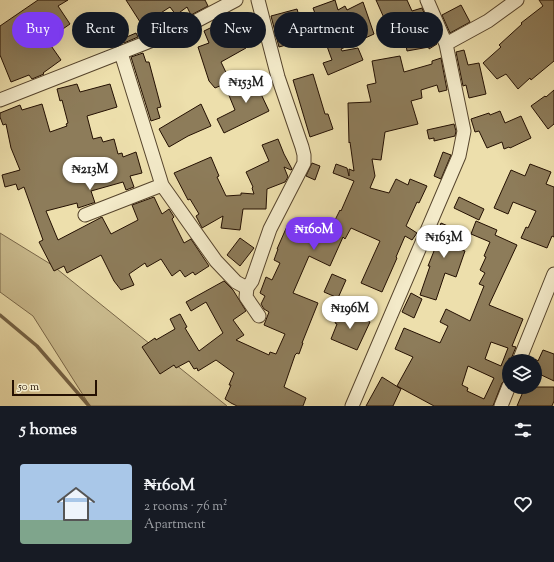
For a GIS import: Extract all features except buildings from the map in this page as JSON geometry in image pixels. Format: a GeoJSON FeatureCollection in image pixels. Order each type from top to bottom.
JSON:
{"type":"FeatureCollection","features":[{"type":"Feature","properties":{"kind":"street"},"geometry":{"type":"LineString","coordinates":[[0,100],[181,29],[236,0]]}},
{"type":"Feature","properties":{"kind":"street"},"geometry":{"type":"LineString","coordinates":[[258,0],[278,77],[304,155],[304,163],[276,216],[252,282],[247,288],[246,298],[259,316]]}},
{"type":"Feature","properties":{"kind":"street"},"geometry":{"type":"LineString","coordinates":[[352,406],[459,156],[464,131],[446,44],[427,0]]}},
{"type":"Feature","properties":{"kind":"street"},"geometry":{"type":"LineString","coordinates":[[446,44],[488,21],[516,0]]}},
{"type":"Feature","properties":{"kind":"street"},"geometry":{"type":"LineString","coordinates":[[121,53],[162,186],[216,261],[236,282],[247,288]]}},
{"type":"Feature","properties":{"kind":"street"},"geometry":{"type":"LineString","coordinates":[[85,215],[162,186]]}},
{"type":"Feature","properties":{"kind":"street"},"geometry":{"type":"LineString","coordinates":[[522,354],[554,274]]}},
{"type":"Feature","properties":{"kind":"street"},"geometry":{"type":"LineString","coordinates":[[501,406],[506,394]]}},
{"type":"Feature","properties":{"kind":"shaded area"},"geometry":{"type":"Polygon","coordinates":[[[0,233],[52,265],[227,406],[90,406],[33,316],[0,292],[0,233]]]}},
{"type":"Feature","properties":{"kind":"waterway"},"geometry":{"type":"LineString","coordinates":[[0,315],[37,346],[89,406]]}}]}
